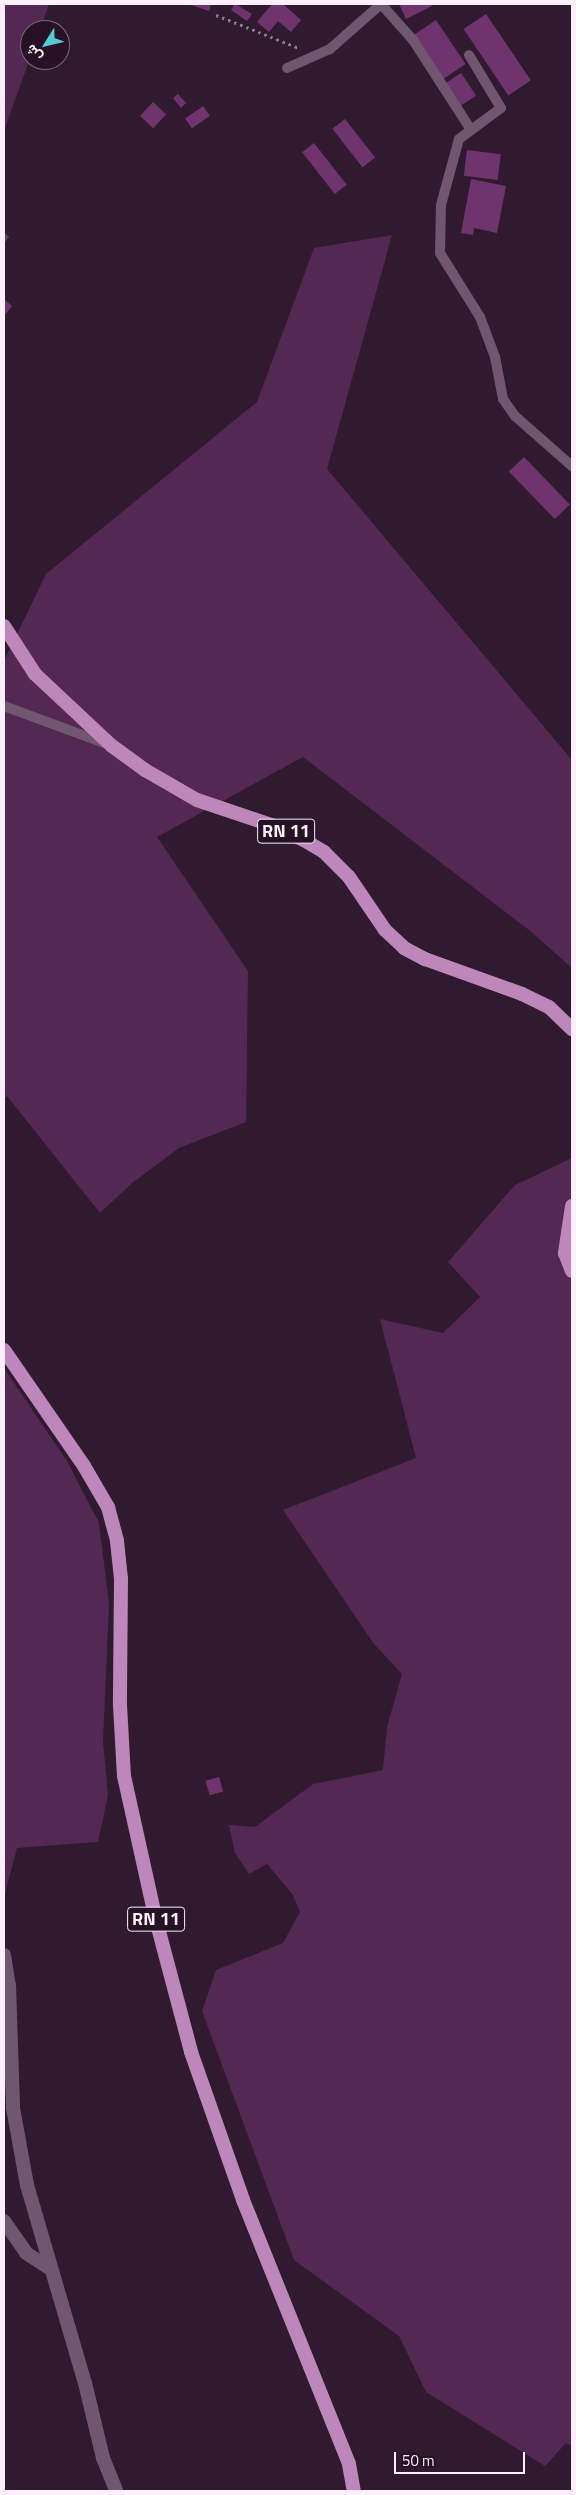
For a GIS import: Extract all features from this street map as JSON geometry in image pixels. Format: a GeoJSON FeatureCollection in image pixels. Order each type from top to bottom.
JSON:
{"type":"FeatureCollection","features":[{"type":"Feature","properties":{"kind":"main road","name":"RN 11"},"geometry":{"type":"LineString","coordinates":[[4,626],[35,674],[112,746],[145,770],[197,800],[280,828],[324,852],[349,877],[384,930],[404,948],[425,959],[522,994],[549,1008],[572,1029]]}},
{"type":"Feature","properties":{"kind":"main road"},"geometry":{"type":"LineString","coordinates":[[572,1206],[565,1253],[572,1272]]}},
{"type":"Feature","properties":{"kind":"main road","name":"RN 11"},"geometry":{"type":"LineString","coordinates":[[4,1350],[84,1466],[108,1508],[117,1541],[121,1579],[120,1705],[124,1776],[156,1920],[192,2052],[243,2200],[349,2464],[354,2491]]}},
{"type":"Feature","properties":{"kind":"street"},"geometry":{"type":"LineString","coordinates":[[4,1955],[9,1985],[14,2108],[27,2185],[49,2268],[84,2382],[102,2458],[116,2491]]}},
{"type":"Feature","properties":{"kind":"street"},"geometry":{"type":"LineString","coordinates":[[4,2221],[26,2253],[49,2268]]}},
{"type":"Feature","properties":{"kind":"lane"},"geometry":{"type":"LineString","coordinates":[[287,68],[318,56],[330,49],[381,4],[413,40],[470,128]]}},
{"type":"Feature","properties":{"kind":"lane"},"geometry":{"type":"LineString","coordinates":[[469,56],[501,108],[470,128],[459,139],[441,205],[440,253],[480,317],[495,357],[502,399],[515,416],[572,466]]}},
{"type":"Feature","properties":{"kind":"lane"},"geometry":{"type":"LineString","coordinates":[[4,706],[112,746]]}},
{"type":"Feature","properties":{"kind":"path"},"geometry":{"type":"LineString","coordinates":[[216,15],[318,56]]}},
{"type":"Feature","properties":{"kind":"shaded area"},"geometry":{"type":"Polygon","coordinates":[[[4,4],[49,4],[43,20],[20,20],[20,70],[26,70],[4,131],[4,4]]]}},
{"type":"Feature","properties":{"kind":"shaded area"},"geometry":{"type":"Polygon","coordinates":[[[392,235],[327,469],[572,760],[572,968],[529,930],[303,757],[157,837],[248,971],[246,1122],[179,1148],[132,1183],[100,1213],[7,1096],[4,1099],[4,661],[46,574],[257,402],[314,248],[392,235]]]}},
{"type":"Feature","properties":{"kind":"shaded area"},"geometry":{"type":"Polygon","coordinates":[[[572,1158],[572,2446],[566,2443],[545,2466],[426,2392],[399,2336],[294,2260],[202,2011],[216,1970],[283,1943],[300,1912],[293,1895],[267,1864],[249,1874],[235,1853],[229,1825],[255,1827],[313,1784],[383,1770],[387,1727],[402,1674],[374,1644],[283,1510],[416,1458],[380,1319],[443,1333],[480,1297],[448,1262],[515,1185],[572,1158]]]}},
{"type":"Feature","properties":{"kind":"shaded area"},"geometry":{"type":"Polygon","coordinates":[[[4,1368],[67,1461],[99,1523],[109,1604],[103,1741],[108,1795],[98,1842],[17,1848],[4,1897],[4,1368]]]}},
{"type":"Feature","properties":{"kind":"building"},"geometry":{"type":"Polygon","coordinates":[[[188,4],[211,4],[209,11],[188,4]]]}},
{"type":"Feature","properties":{"kind":"building"},"geometry":{"type":"Polygon","coordinates":[[[235,4],[252,14],[247,21],[231,10],[235,4]]]}},
{"type":"Feature","properties":{"kind":"building"},"geometry":{"type":"Polygon","coordinates":[[[272,4],[283,4],[301,20],[291,32],[278,21],[269,32],[257,22],[272,4]]]}},
{"type":"Feature","properties":{"kind":"building"},"geometry":{"type":"Polygon","coordinates":[[[399,4],[431,4],[432,6],[406,19],[399,4]]]}},
{"type":"Feature","properties":{"kind":"building"},"geometry":{"type":"Polygon","coordinates":[[[486,14],[531,80],[508,95],[464,29],[486,14]]]}},
{"type":"Feature","properties":{"kind":"building"},"geometry":{"type":"Polygon","coordinates":[[[436,20],[466,64],[443,79],[414,35],[436,20]]]}},
{"type":"Feature","properties":{"kind":"building"},"geometry":{"type":"Polygon","coordinates":[[[461,73],[476,95],[460,106],[445,84],[461,73]]]}},
{"type":"Feature","properties":{"kind":"building"},"geometry":{"type":"Polygon","coordinates":[[[178,94],[186,103],[181,108],[173,98],[178,94]]]}},
{"type":"Feature","properties":{"kind":"building"},"geometry":{"type":"Polygon","coordinates":[[[153,102],[166,114],[153,128],[140,116],[153,102]]]}},
{"type":"Feature","properties":{"kind":"building"},"geometry":{"type":"Polygon","coordinates":[[[203,106],[210,116],[192,128],[185,119],[203,106]]]}},
{"type":"Feature","properties":{"kind":"building"},"geometry":{"type":"Polygon","coordinates":[[[345,119],[375,158],[363,167],[332,129],[345,119]]]}},
{"type":"Feature","properties":{"kind":"building"},"geometry":{"type":"Polygon","coordinates":[[[314,143],[347,185],[335,194],[302,152],[314,143]]]}},
{"type":"Feature","properties":{"kind":"building"},"geometry":{"type":"Polygon","coordinates":[[[467,150],[501,154],[498,180],[464,176],[467,150]]]}},
{"type":"Feature","properties":{"kind":"building"},"geometry":{"type":"Polygon","coordinates":[[[471,179],[506,186],[497,233],[474,228],[473,235],[461,233],[471,179]]]}},
{"type":"Feature","properties":{"kind":"building"},"geometry":{"type":"Polygon","coordinates":[[[4,232],[9,237],[4,243],[4,232]]]}},
{"type":"Feature","properties":{"kind":"building"},"geometry":{"type":"Polygon","coordinates":[[[4,299],[12,306],[4,316],[4,299]]]}},
{"type":"Feature","properties":{"kind":"building"},"geometry":{"type":"Polygon","coordinates":[[[524,457],[570,504],[555,519],[509,472],[524,457]]]}},
{"type":"Feature","properties":{"kind":"building"},"geometry":{"type":"Polygon","coordinates":[[[219,1777],[223,1791],[210,1795],[206,1781],[219,1777]]]}}]}
